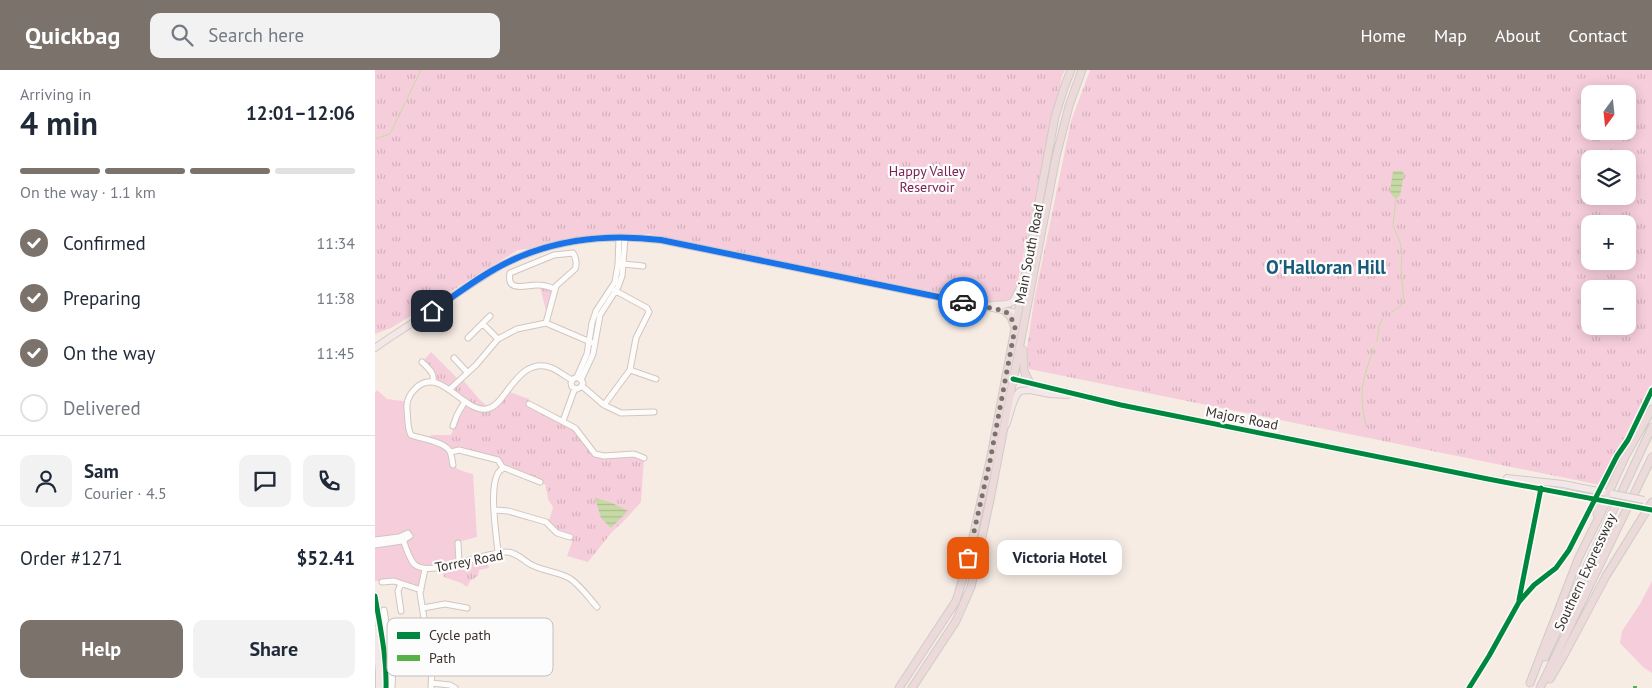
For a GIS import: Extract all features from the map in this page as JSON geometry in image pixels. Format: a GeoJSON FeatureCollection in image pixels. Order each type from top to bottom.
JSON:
{"type":"FeatureCollection","features":[{"type":"Feature","properties":{"kind":"highway","name":"Main South Road"},"geometry":{"type":"LineString","coordinates":[[912,688],[956,622],[971,586],[981,545],[1061,134],[1082,70]]}},
{"type":"Feature","properties":{"kind":"highway","name":"Main South Road"},"geometry":{"type":"LineString","coordinates":[[899,688],[956,601],[961,584],[990,461],[1055,117],[1070,71]]}},
{"type":"Feature","properties":{"kind":"highway"},"geometry":{"type":"LineString","coordinates":[[1005,311],[1011,317],[1015,328]]}},
{"type":"Feature","properties":{"kind":"highway"},"geometry":{"type":"LineString","coordinates":[[1017,314],[1026,315]]}},
{"type":"Feature","properties":{"kind":"highway"},"geometry":{"type":"LineString","coordinates":[[1024,328],[1025,340],[1022,356],[1024,371],[1030,383]]}},
{"type":"Feature","properties":{"kind":"highway"},"geometry":{"type":"LineString","coordinates":[[1529,686],[1579,556],[1609,497],[1626,455],[1652,409]]}},
{"type":"Feature","properties":{"kind":"highway","name":"Southern Expressway"},"geometry":{"type":"LineString","coordinates":[[1529,686],[1554,638],[1652,427]]}},
{"type":"Feature","properties":{"kind":"highway","name":"Southern Expressway"},"geometry":{"type":"LineString","coordinates":[[1540,688],[1652,457]]}},
{"type":"Feature","properties":{"kind":"highway"},"geometry":{"type":"LineString","coordinates":[[1595,498],[1598,509],[1595,522]]}},
{"type":"Feature","properties":{"kind":"highway"},"geometry":{"type":"LineString","coordinates":[[1637,528],[1652,502]]}},
{"type":"Feature","properties":{"kind":"highway"},"geometry":{"type":"LineString","coordinates":[[1544,688],[1564,655],[1606,576],[1637,528],[1644,519],[1652,515]]}},
{"type":"Feature","properties":{"kind":"highway"},"geometry":{"type":"LineString","coordinates":[[961,584],[967,584],[976,551],[981,545]]}},
{"type":"Feature","properties":{"kind":"main road"},"geometry":{"type":"LineString","coordinates":[[375,348],[496,268],[552,245],[584,240],[622,238],[661,240],[1017,314]]}},
{"type":"Feature","properties":{"kind":"main road"},"geometry":{"type":"LineString","coordinates":[[981,306],[1011,304],[1024,278]]}},
{"type":"Feature","properties":{"kind":"main road"},"geometry":{"type":"LineString","coordinates":[[375,340],[392,337]]}},
{"type":"Feature","properties":{"kind":"main road","name":"Majors Road"},"geometry":{"type":"LineString","coordinates":[[1005,377],[1081,395],[1488,479],[1595,498],[1609,497],[1652,502]]}},
{"type":"Feature","properties":{"kind":"main road"},"geometry":{"type":"LineString","coordinates":[[1004,429],[1011,414],[1015,397],[1020,391],[1030,390],[1051,394],[1081,395]]}},
{"type":"Feature","properties":{"kind":"main road","name":"Majors Road"},"geometry":{"type":"LineString","coordinates":[[1476,476],[1488,475],[1563,484],[1647,509]]}},
{"type":"Feature","properties":{"kind":"main road"},"geometry":{"type":"LineString","coordinates":[[375,596],[379,688]]}},
{"type":"Feature","properties":{"kind":"main road"},"geometry":{"type":"LineString","coordinates":[[377,629],[387,673],[386,688]]}},
{"type":"Feature","properties":{"kind":"street"},"geometry":{"type":"LineString","coordinates":[[563,421],[575,388],[579,389],[578,381],[592,343],[592,323],[596,311],[614,290],[622,276],[622,238]]}},
{"type":"Feature","properties":{"kind":"street"},"geometry":{"type":"LineString","coordinates":[[614,290],[622,238]]}},
{"type":"Feature","properties":{"kind":"street"},"geometry":{"type":"LineString","coordinates":[[546,323],[558,283],[575,269],[575,255],[573,253],[554,255],[509,275],[515,286],[540,285],[555,289]]}},
{"type":"Feature","properties":{"kind":"street"},"geometry":{"type":"LineString","coordinates":[[623,264],[643,266]]}},
{"type":"Feature","properties":{"kind":"street"},"geometry":{"type":"LineString","coordinates":[[604,405],[630,370],[636,338],[649,309],[614,290]]}},
{"type":"Feature","properties":{"kind":"street"},"geometry":{"type":"LineString","coordinates":[[468,338],[491,316]]}},
{"type":"Feature","properties":{"kind":"street"},"geometry":{"type":"LineString","coordinates":[[450,390],[476,365],[498,339],[510,331],[546,323],[592,343]]}},
{"type":"Feature","properties":{"kind":"street"},"geometry":{"type":"LineString","coordinates":[[483,324],[498,339]]}},
{"type":"Feature","properties":{"kind":"street"},"geometry":{"type":"LineString","coordinates":[[454,358],[467,372]]}},
{"type":"Feature","properties":{"kind":"street"},"geometry":{"type":"LineString","coordinates":[[422,362],[432,373],[434,377],[433,382]]}},
{"type":"Feature","properties":{"kind":"street"},"geometry":{"type":"LineString","coordinates":[[453,466],[451,452],[447,448],[425,438],[411,435],[409,431],[408,397],[418,386],[425,383],[433,382],[450,390],[479,409],[486,409],[499,402],[516,380],[530,367],[541,366],[552,368],[578,381],[604,405],[621,414],[653,412]]}},
{"type":"Feature","properties":{"kind":"street"},"geometry":{"type":"LineString","coordinates":[[630,370],[656,379]]}},
{"type":"Feature","properties":{"kind":"street"},"geometry":{"type":"LineString","coordinates":[[453,426],[465,401]]}},
{"type":"Feature","properties":{"kind":"street"},"geometry":{"type":"LineString","coordinates":[[529,404],[575,428],[595,454],[604,456],[634,454],[644,458]]}},
{"type":"Feature","properties":{"kind":"street"},"geometry":{"type":"LineString","coordinates":[[451,452],[459,450],[498,460],[503,468],[540,482]]}},
{"type":"Feature","properties":{"kind":"street"},"geometry":{"type":"LineString","coordinates":[[498,553],[494,482],[497,474],[503,468]]}},
{"type":"Feature","properties":{"kind":"street"},"geometry":{"type":"LineString","coordinates":[[495,510],[508,511],[546,522],[557,532],[570,537]]}},
{"type":"Feature","properties":{"kind":"street"},"geometry":{"type":"LineString","coordinates":[[375,545],[402,538],[409,534]]}},
{"type":"Feature","properties":{"kind":"street"},"geometry":{"type":"LineString","coordinates":[[375,540],[402,538]]}},
{"type":"Feature","properties":{"kind":"street","name":"Torrey Road"},"geometry":{"type":"LineString","coordinates":[[402,538],[415,565],[425,569],[498,553],[515,554],[522,557],[532,566],[570,578],[597,607]]}},
{"type":"Feature","properties":{"kind":"street"},"geometry":{"type":"LineString","coordinates":[[459,543],[459,562]]}},
{"type":"Feature","properties":{"kind":"street"},"geometry":{"type":"LineString","coordinates":[[424,618],[421,590],[425,569]]}},
{"type":"Feature","properties":{"kind":"street"},"geometry":{"type":"LineString","coordinates":[[382,582],[394,581],[421,590]]}},
{"type":"Feature","properties":{"kind":"street"},"geometry":{"type":"LineString","coordinates":[[392,618],[392,610],[401,584]]}},
{"type":"Feature","properties":{"kind":"street"},"geometry":{"type":"LineString","coordinates":[[423,608],[445,604],[467,608]]}},
{"type":"Feature","properties":{"kind":"street"},"geometry":{"type":"LineString","coordinates":[[431,685],[450,685],[455,688]]}},
{"type":"Feature","properties":{"kind":"green space","name":"Happy Valley Reservoir"},"geometry":{"type":"Polygon","coordinates":[[[375,70],[1065,70],[1062,76],[1012,308],[648,234],[518,250],[391,328],[375,334],[375,70]]]}},
{"type":"Feature","properties":{"kind":"green space"},"geometry":{"type":"Polygon","coordinates":[[[1090,70],[1652,70],[1652,385],[1600,485],[1029,369],[1027,348],[1034,301],[1071,121],[1090,70]]]}},
{"type":"Feature","properties":{"kind":"green space"},"geometry":{"type":"Polygon","coordinates":[[[540,287],[549,289],[552,292],[547,311],[546,311],[540,287]]]}},
{"type":"Feature","properties":{"kind":"green space"},"geometry":{"type":"Polygon","coordinates":[[[431,352],[457,378],[450,386],[434,381],[434,377],[422,362],[431,352]]]}},
{"type":"Feature","properties":{"kind":"green space"},"geometry":{"type":"Polygon","coordinates":[[[462,379],[487,408],[493,406],[507,391],[529,399],[528,402],[575,428],[595,454],[634,454],[644,458],[641,502],[612,532],[588,562],[567,556],[572,542],[570,537],[561,534],[546,522],[550,518],[553,507],[548,499],[546,485],[505,468],[501,464],[459,450],[451,452],[425,438],[432,435],[451,435],[457,415],[465,401],[453,391],[462,379]]]}},
{"type":"Feature","properties":{"kind":"green space"},"geometry":{"type":"Polygon","coordinates":[[[377,390],[387,399],[403,401],[406,404],[411,435],[447,448],[451,460],[457,469],[473,474],[477,537],[458,542],[459,562],[425,569],[421,590],[394,581],[375,581],[375,393],[377,390]]]}},
{"type":"Feature","properties":{"kind":"green space"},"geometry":{"type":"Polygon","coordinates":[[[485,556],[489,568],[479,570],[478,576],[470,581],[467,587],[444,577],[441,568],[485,556]]]}},
{"type":"Feature","properties":{"kind":"green space"},"geometry":{"type":"Polygon","coordinates":[[[1652,581],[1652,673],[1643,667],[1620,643],[1622,631],[1640,604],[1652,581]]]}},
{"type":"Feature","properties":{"kind":"shaded area"},"geometry":{"type":"Polygon","coordinates":[[[1393,171],[1402,171],[1404,174],[1400,196],[1396,198],[1392,196],[1390,191],[1393,171]]]}},
{"type":"Feature","properties":{"kind":"shaded area"},"geometry":{"type":"Polygon","coordinates":[[[595,498],[610,502],[628,511],[611,528],[601,518],[595,498]]]}},
{"type":"Feature","properties":{"kind":"waterway"},"geometry":{"type":"LineString","coordinates":[[375,139],[390,134],[421,70]]}},
{"type":"Feature","properties":{"kind":"waterway"},"geometry":{"type":"LineString","coordinates":[[1392,312],[1401,306],[1404,301],[1401,271],[1402,253],[1393,225],[1396,198]]}},
{"type":"Feature","properties":{"kind":"waterway"},"geometry":{"type":"LineString","coordinates":[[1377,341],[1379,326],[1383,318]]}},
{"type":"Feature","properties":{"kind":"waterway"},"geometry":{"type":"LineString","coordinates":[[1366,426],[1362,394],[1367,368],[1374,347]]}},
{"type":"Feature","properties":{"kind":"cycle path"},"geometry":{"type":"LineString","coordinates":[[1013,379],[1121,405],[1652,510]]}},
{"type":"Feature","properties":{"kind":"cycle path"},"geometry":{"type":"LineString","coordinates":[[1469,688],[1519,602],[1534,585],[1556,568],[1569,550],[1617,456],[1628,440],[1652,390]]}},
{"type":"Feature","properties":{"kind":"cycle path"},"geometry":{"type":"LineString","coordinates":[[1519,600],[1541,488]]}},
{"type":"Feature","properties":{"kind":"cycle path"},"geometry":{"type":"LineString","coordinates":[[375,596],[384,653],[386,688]]}},
{"type":"Feature","properties":{"kind":"way so far"},"geometry":{"type":"LineString","coordinates":[[963,302],[1005,311],[1011,317],[1015,328],[990,461],[968,558]]}},
{"type":"Feature","properties":{"kind":"place","name":"Victoria Hotel"},"geometry":{"type":"Point","coordinates":[968,558]}},
{"type":"Feature","properties":{"kind":"district","name":"O'Halloran Hill"},"geometry":{"type":"Point","coordinates":[1326,267]}},
{"type":"Feature","properties":{"kind":"route"},"geometry":{"type":"LineString","coordinates":[[432,311],[470,284],[517,258],[552,245],[584,240],[619,238],[661,240],[963,302]]}}]}
